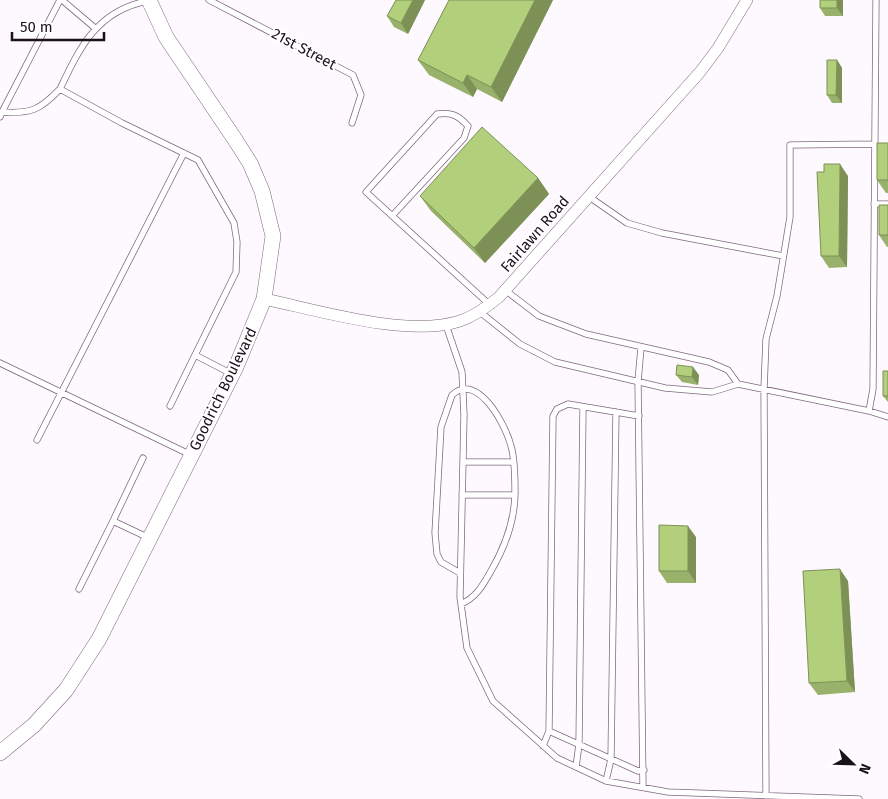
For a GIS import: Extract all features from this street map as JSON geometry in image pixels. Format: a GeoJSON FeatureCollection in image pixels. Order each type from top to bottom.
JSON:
{"type":"FeatureCollection","features":[{"type":"Feature","properties":{"kind":"street","name":"Goodrich Boulevard"},"geometry":{"type":"LineString","coordinates":[[0,753],[45,713],[83,664],[232,374],[264,299],[273,236],[271,220],[262,191],[250,163],[166,37],[151,0]]}},
{"type":"Feature","properties":{"kind":"street","name":"Fairlawn Road"},"geometry":{"type":"LineString","coordinates":[[264,299],[387,324],[417,327],[446,325],[485,308],[505,290],[700,72],[722,42],[747,0]]}},
{"type":"Feature","properties":{"kind":"lane"},"geometry":{"type":"LineString","coordinates":[[1,115],[61,0],[95,28]]}},
{"type":"Feature","properties":{"kind":"lane"},"geometry":{"type":"LineString","coordinates":[[1,115],[24,114],[45,105],[60,90],[87,38],[100,22],[130,4],[151,0]]}},
{"type":"Feature","properties":{"kind":"lane","name":"21st Street"},"geometry":{"type":"LineString","coordinates":[[209,0],[353,75],[361,95],[352,123]]}},
{"type":"Feature","properties":{"kind":"lane"},"geometry":{"type":"LineString","coordinates":[[869,411],[873,389],[876,0]]}},
{"type":"Feature","properties":{"kind":"lane"},"geometry":{"type":"LineString","coordinates":[[60,90],[198,160],[234,223],[237,242],[236,272],[170,406]]}},
{"type":"Feature","properties":{"kind":"lane"},"geometry":{"type":"LineString","coordinates":[[392,216],[464,138],[468,126],[461,118],[449,112],[437,114],[366,192],[520,344],[555,362],[665,388],[712,392],[738,384],[869,411],[888,417]]}},
{"type":"Feature","properties":{"kind":"lane"},"geometry":{"type":"LineString","coordinates":[[766,796],[764,389],[766,339],[790,217],[790,145],[875,144]]}},
{"type":"Feature","properties":{"kind":"lane"},"geometry":{"type":"LineString","coordinates":[[37,440],[184,153]]}},
{"type":"Feature","properties":{"kind":"lane"},"geometry":{"type":"LineString","coordinates":[[588,196],[627,223],[662,233],[783,256]]}},
{"type":"Feature","properties":{"kind":"lane"},"geometry":{"type":"LineString","coordinates":[[874,204],[888,204]]}},
{"type":"Feature","properties":{"kind":"lane"},"geometry":{"type":"LineString","coordinates":[[505,290],[539,316],[586,334],[709,362],[728,370],[738,384]]}},
{"type":"Feature","properties":{"kind":"lane"},"geometry":{"type":"LineString","coordinates":[[446,325],[462,372],[461,604],[467,648],[493,701],[557,758],[606,781],[668,792],[859,799]]}},
{"type":"Feature","properties":{"kind":"lane"},"geometry":{"type":"LineString","coordinates":[[641,348],[638,382],[643,787]]}},
{"type":"Feature","properties":{"kind":"lane"},"geometry":{"type":"LineString","coordinates":[[196,355],[232,374]]}},
{"type":"Feature","properties":{"kind":"lane"},"geometry":{"type":"LineString","coordinates":[[0,363],[191,455]]}},
{"type":"Feature","properties":{"kind":"lane"},"geometry":{"type":"LineString","coordinates":[[460,573],[441,562],[437,554],[435,533],[441,427],[452,395],[462,390],[473,391],[488,401],[511,446],[514,495],[512,526],[499,558],[478,593],[461,604]]}},
{"type":"Feature","properties":{"kind":"lane"},"geometry":{"type":"LineString","coordinates":[[543,746],[549,731],[553,416],[562,406],[583,407],[639,416]]}},
{"type":"Feature","properties":{"kind":"lane"},"geometry":{"type":"LineString","coordinates":[[576,767],[579,744],[583,407]]}},
{"type":"Feature","properties":{"kind":"lane"},"geometry":{"type":"LineString","coordinates":[[606,781],[611,759],[616,412]]}},
{"type":"Feature","properties":{"kind":"lane"},"geometry":{"type":"LineString","coordinates":[[79,589],[143,458]]}},
{"type":"Feature","properties":{"kind":"lane"},"geometry":{"type":"LineString","coordinates":[[463,462],[512,462]]}},
{"type":"Feature","properties":{"kind":"lane"},"geometry":{"type":"LineString","coordinates":[[462,495],[514,495]]}},
{"type":"Feature","properties":{"kind":"lane"},"geometry":{"type":"LineString","coordinates":[[113,521],[149,538]]}},
{"type":"Feature","properties":{"kind":"lane"},"geometry":{"type":"LineString","coordinates":[[549,731],[638,771],[644,770]]}},
{"type":"Feature","properties":{"kind":"building"},"geometry":{"type":"Polygon","coordinates":[[[396,0],[413,0],[401,23],[387,16],[396,0]]]}},
{"type":"Feature","properties":{"kind":"building"},"geometry":{"type":"Polygon","coordinates":[[[449,0],[535,0],[491,87],[467,75],[463,83],[418,60],[449,0]]]}},
{"type":"Feature","properties":{"kind":"building"},"geometry":{"type":"Polygon","coordinates":[[[820,0],[837,0],[837,8],[820,8],[820,0]]]}},
{"type":"Feature","properties":{"kind":"building"},"geometry":{"type":"Polygon","coordinates":[[[827,60],[837,60],[836,95],[827,95],[827,60]]]}},
{"type":"Feature","properties":{"kind":"building"},"geometry":{"type":"Polygon","coordinates":[[[482,127],[538,178],[474,248],[420,196],[482,127]]]}},
{"type":"Feature","properties":{"kind":"building"},"geometry":{"type":"Polygon","coordinates":[[[877,143],[888,143],[888,180],[877,180],[877,143]]]}},
{"type":"Feature","properties":{"kind":"building"},"geometry":{"type":"Polygon","coordinates":[[[824,164],[840,164],[839,256],[821,256],[817,172],[824,172],[824,164]]]}},
{"type":"Feature","properties":{"kind":"building"},"geometry":{"type":"Polygon","coordinates":[[[879,205],[888,205],[888,235],[879,235],[879,205]]]}},
{"type":"Feature","properties":{"kind":"building"},"geometry":{"type":"Polygon","coordinates":[[[677,365],[693,367],[692,377],[676,375],[677,365]]]}},
{"type":"Feature","properties":{"kind":"building"},"geometry":{"type":"Polygon","coordinates":[[[883,371],[888,371],[888,396],[883,396],[883,371]]]}},
{"type":"Feature","properties":{"kind":"building"},"geometry":{"type":"Polygon","coordinates":[[[659,525],[688,526],[688,571],[659,571],[659,525]]]}},
{"type":"Feature","properties":{"kind":"building"},"geometry":{"type":"Polygon","coordinates":[[[840,569],[847,681],[809,683],[803,571],[840,569]]]}}]}
